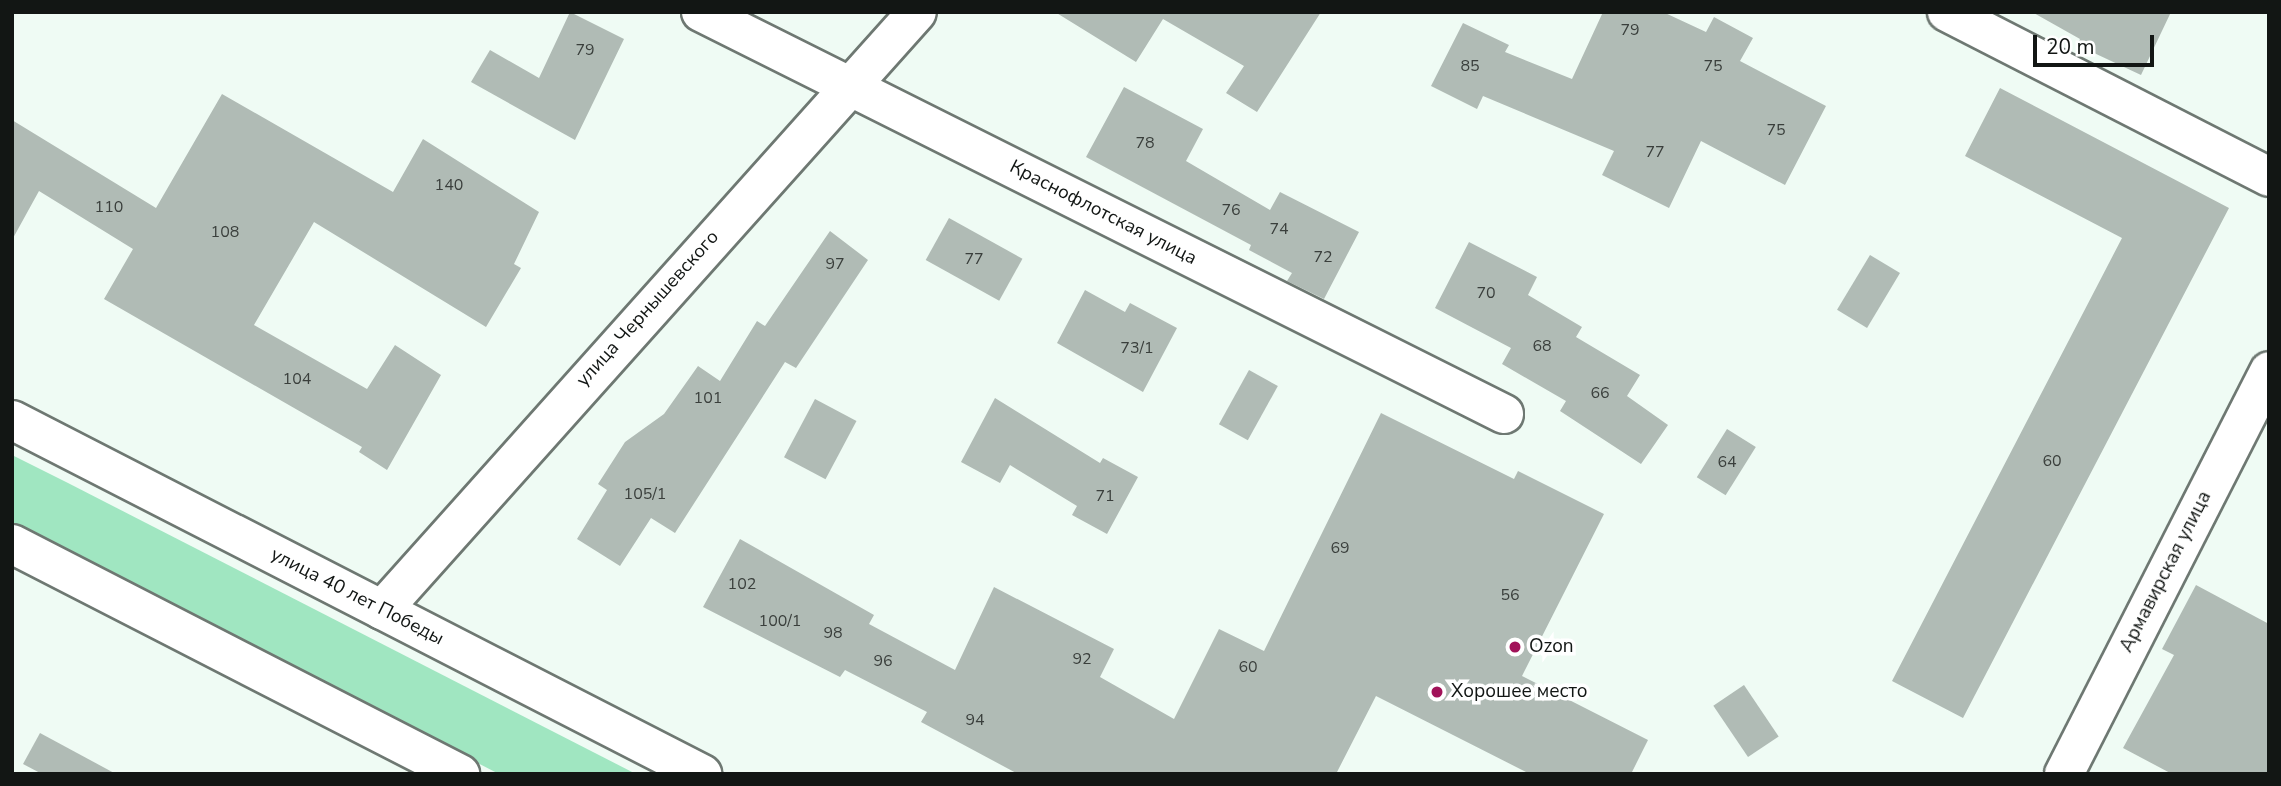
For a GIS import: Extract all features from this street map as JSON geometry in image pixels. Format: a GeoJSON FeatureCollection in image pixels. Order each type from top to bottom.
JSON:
{"type":"FeatureCollection","features":[{"type":"Feature","properties":{"kind":"street","name":"Краснофлотская улица"},"geometry":{"type":"LineString","coordinates":[[701,12],[1504,414]]}},
{"type":"Feature","properties":{"kind":"street","name":"улица Чернышевского"},"geometry":{"type":"LineString","coordinates":[[383,610],[917,12]]}},
{"type":"Feature","properties":{"kind":"street"},"geometry":{"type":"LineString","coordinates":[[1947,12],[2269,177]]}},
{"type":"Feature","properties":{"kind":"street","name":"Армавирская улица"},"geometry":{"type":"LineString","coordinates":[[2064,774],[2269,371]]}},
{"type":"Feature","properties":{"kind":"street","name":"улица 40 лет Победы"},"geometry":{"type":"LineString","coordinates":[[12,420],[702,774]]}},
{"type":"Feature","properties":{"kind":"street"},"geometry":{"type":"LineString","coordinates":[[12,544],[460,774]]}},
{"type":"Feature","properties":{"kind":"green space"},"geometry":{"type":"Polygon","coordinates":[[[12,455],[636,774],[499,774],[12,523],[12,455]]]}},
{"type":"Feature","properties":{"kind":"building"},"geometry":{"type":"Polygon","coordinates":[[[570,12],[624,39],[575,140],[471,82],[490,50],[539,78],[570,12]]]}},
{"type":"Feature","properties":{"kind":"building"},"geometry":{"type":"Polygon","coordinates":[[[1055,12],[1321,12],[1257,112],[1226,93],[1244,66],[1163,19],[1136,62],[1055,12]]]}},
{"type":"Feature","properties":{"kind":"building"},"geometry":{"type":"Polygon","coordinates":[[[1603,12],[1663,12],[1706,32],[1714,17],[1753,38],[1740,61],[1826,106],[1785,185],[1701,141],[1669,208],[1602,175],[1614,151],[1483,96],[1477,109],[1431,86],[1463,23],[1509,45],[1505,52],[1572,79],[1603,12]]]}},
{"type":"Feature","properties":{"kind":"building"},"geometry":{"type":"Polygon","coordinates":[[[2032,12],[2171,12],[2141,75],[2077,45],[2080,39],[2032,12]]]}},
{"type":"Feature","properties":{"kind":"building"},"geometry":{"type":"Polygon","coordinates":[[[1124,87],[1203,129],[1186,161],[1270,210],[1280,192],[1359,232],[1324,299],[1287,281],[1292,273],[1249,250],[1251,245],[1086,157],[1124,87]]]}},
{"type":"Feature","properties":{"kind":"building"},"geometry":{"type":"Polygon","coordinates":[[[2000,88],[2229,208],[1963,718],[1892,681],[2122,238],[1965,156],[2000,88]]]}},
{"type":"Feature","properties":{"kind":"building"},"geometry":{"type":"Polygon","coordinates":[[[222,94],[393,192],[423,139],[539,212],[514,264],[521,268],[486,327],[314,222],[254,325],[367,389],[395,345],[441,375],[387,470],[359,452],[362,447],[104,299],[133,249],[39,191],[12,240],[12,120],[156,208],[222,94]]]}},
{"type":"Feature","properties":{"kind":"building"},"geometry":{"type":"Polygon","coordinates":[[[949,218],[1022,259],[999,301],[926,260],[949,218]]]}},
{"type":"Feature","properties":{"kind":"building"},"geometry":{"type":"Polygon","coordinates":[[[830,231],[868,260],[796,368],[785,362],[675,533],[651,518],[620,566],[577,539],[607,490],[598,484],[625,442],[664,414],[698,366],[720,381],[757,321],[765,326],[830,231]]]}},
{"type":"Feature","properties":{"kind":"building"},"geometry":{"type":"Polygon","coordinates":[[[1469,242],[1537,277],[1528,295],[1582,327],[1576,337],[1640,375],[1627,396],[1668,425],[1641,464],[1560,411],[1566,401],[1502,364],[1511,348],[1435,308],[1469,242]]]}},
{"type":"Feature","properties":{"kind":"building"},"geometry":{"type":"Polygon","coordinates":[[[1870,255],[1900,273],[1867,328],[1837,310],[1870,255]]]}},
{"type":"Feature","properties":{"kind":"building"},"geometry":{"type":"Polygon","coordinates":[[[1085,290],[1125,312],[1130,303],[1177,328],[1143,392],[1057,343],[1085,290]]]}},
{"type":"Feature","properties":{"kind":"building"},"geometry":{"type":"Polygon","coordinates":[[[1249,370],[1278,386],[1248,440],[1219,424],[1249,370]]]}},
{"type":"Feature","properties":{"kind":"building"},"geometry":{"type":"Polygon","coordinates":[[[995,398],[1100,463],[1103,458],[1138,477],[1107,534],[1072,515],[1077,506],[1010,465],[1000,483],[961,462],[995,398]]]}},
{"type":"Feature","properties":{"kind":"building"},"geometry":{"type":"Polygon","coordinates":[[[815,399],[856,421],[826,479],[784,457],[815,399]]]}},
{"type":"Feature","properties":{"kind":"building"},"geometry":{"type":"Polygon","coordinates":[[[1381,413],[1514,479],[1518,471],[1604,514],[1522,676],[1648,740],[1631,774],[1530,774],[1376,696],[1336,774],[1018,774],[921,722],[927,712],[845,670],[840,677],[703,607],[740,539],[874,615],[869,624],[955,670],[994,587],[1114,649],[1100,677],[1174,719],[1219,629],[1264,651],[1381,413]]]}},
{"type":"Feature","properties":{"kind":"building"},"geometry":{"type":"Polygon","coordinates":[[[1727,429],[1756,447],[1726,495],[1697,477],[1727,429]]]}},
{"type":"Feature","properties":{"kind":"building"},"geometry":{"type":"Polygon","coordinates":[[[2196,585],[2269,624],[2269,774],[2172,774],[2123,748],[2174,655],[2162,649],[2196,585]]]}},
{"type":"Feature","properties":{"kind":"building"},"geometry":{"type":"Polygon","coordinates":[[[1744,685],[1779,736],[1748,757],[1713,706],[1744,685]]]}},
{"type":"Feature","properties":{"kind":"building"},"geometry":{"type":"Polygon","coordinates":[[[40,733],[116,774],[42,774],[23,764],[40,733]]]}},
{"type":"Feature","properties":{"kind":"place","name":"Ozon"},"geometry":{"type":"Point","coordinates":[1515,647]}},
{"type":"Feature","properties":{"kind":"place","name":"Хорошее место"},"geometry":{"type":"Point","coordinates":[1437,692]}}]}
